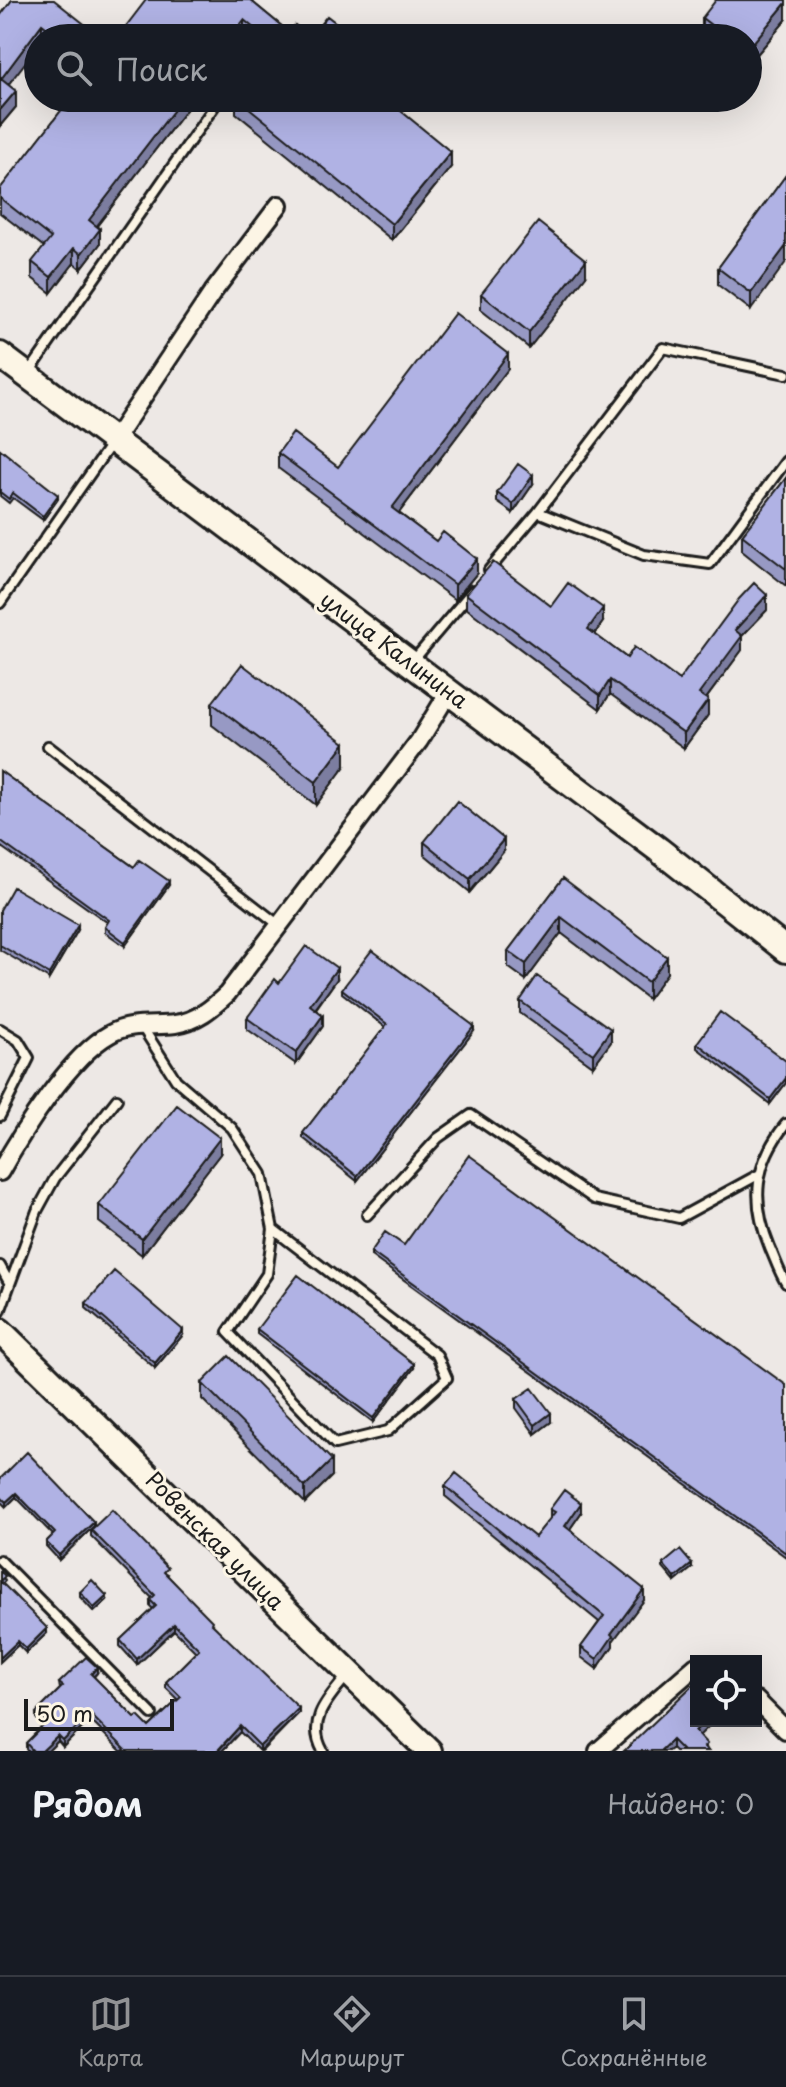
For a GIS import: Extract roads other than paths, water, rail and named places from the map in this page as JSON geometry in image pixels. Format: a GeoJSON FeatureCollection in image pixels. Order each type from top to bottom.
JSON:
{"type":"FeatureCollection","features":[{"type":"Feature","properties":{"kind":"main road","name":"улица Калинина"},"geometry":{"type":"LineString","coordinates":[[0,355],[659,850],[786,950]]}},
{"type":"Feature","properties":{"kind":"main road","name":"Ровенская улица"},"geometry":{"type":"LineString","coordinates":[[0,1331],[429,1751]]}},
{"type":"Feature","properties":{"kind":"street"},"geometry":{"type":"LineString","coordinates":[[114,440],[213,292],[279,205]]}},
{"type":"Feature","properties":{"kind":"street"},"geometry":{"type":"LineString","coordinates":[[0,1172],[25,1127],[85,1053],[110,1033],[141,1024],[177,1024],[206,1014],[227,994],[419,741],[449,692]]}},
{"type":"Feature","properties":{"kind":"street"},"geometry":{"type":"LineString","coordinates":[[598,1751],[690,1671]]}},
{"type":"Feature","properties":{"kind":"street"},"geometry":{"type":"LineString","coordinates":[[762,1706],[786,1730]]}},
{"type":"Feature","properties":{"kind":"lane"},"geometry":{"type":"LineString","coordinates":[[28,374],[210,112]]}},
{"type":"Feature","properties":{"kind":"lane"},"geometry":{"type":"LineString","coordinates":[[411,663],[538,512],[663,348],[786,374]]}},
{"type":"Feature","properties":{"kind":"lane"},"geometry":{"type":"LineString","coordinates":[[0,603],[114,440]]}},
{"type":"Feature","properties":{"kind":"lane"},"geometry":{"type":"LineString","coordinates":[[538,512],[644,555],[710,564],[786,461]]}},
{"type":"Feature","properties":{"kind":"lane"},"geometry":{"type":"LineString","coordinates":[[48,746],[279,925]]}},
{"type":"Feature","properties":{"kind":"lane"},"geometry":{"type":"LineString","coordinates":[[141,1024],[176,1080],[232,1128],[262,1174],[273,1229],[267,1274],[228,1332],[335,1444],[388,1431],[447,1378],[437,1355],[273,1229]]}},
{"type":"Feature","properties":{"kind":"lane"},"geometry":{"type":"LineString","coordinates":[[0,1029],[18,1040],[29,1058],[0,1116]]}},
{"type":"Feature","properties":{"kind":"lane"},"geometry":{"type":"LineString","coordinates":[[0,1312],[37,1211],[55,1178],[117,1099]]}},
{"type":"Feature","properties":{"kind":"lane"},"geometry":{"type":"LineString","coordinates":[[367,1215],[438,1138],[471,1115],[594,1199],[679,1218],[758,1175]]}},
{"type":"Feature","properties":{"kind":"lane"},"geometry":{"type":"LineString","coordinates":[[786,1124],[773,1140],[758,1175],[759,1222],[786,1283]]}},
{"type":"Feature","properties":{"kind":"lane"},"geometry":{"type":"LineString","coordinates":[[0,1266],[10,1284]]}},
{"type":"Feature","properties":{"kind":"lane"},"geometry":{"type":"LineString","coordinates":[[0,1560],[152,1714]]}},
{"type":"Feature","properties":{"kind":"lane"},"geometry":{"type":"LineString","coordinates":[[323,1751],[318,1743],[316,1725],[320,1711],[350,1673]]}}]}
